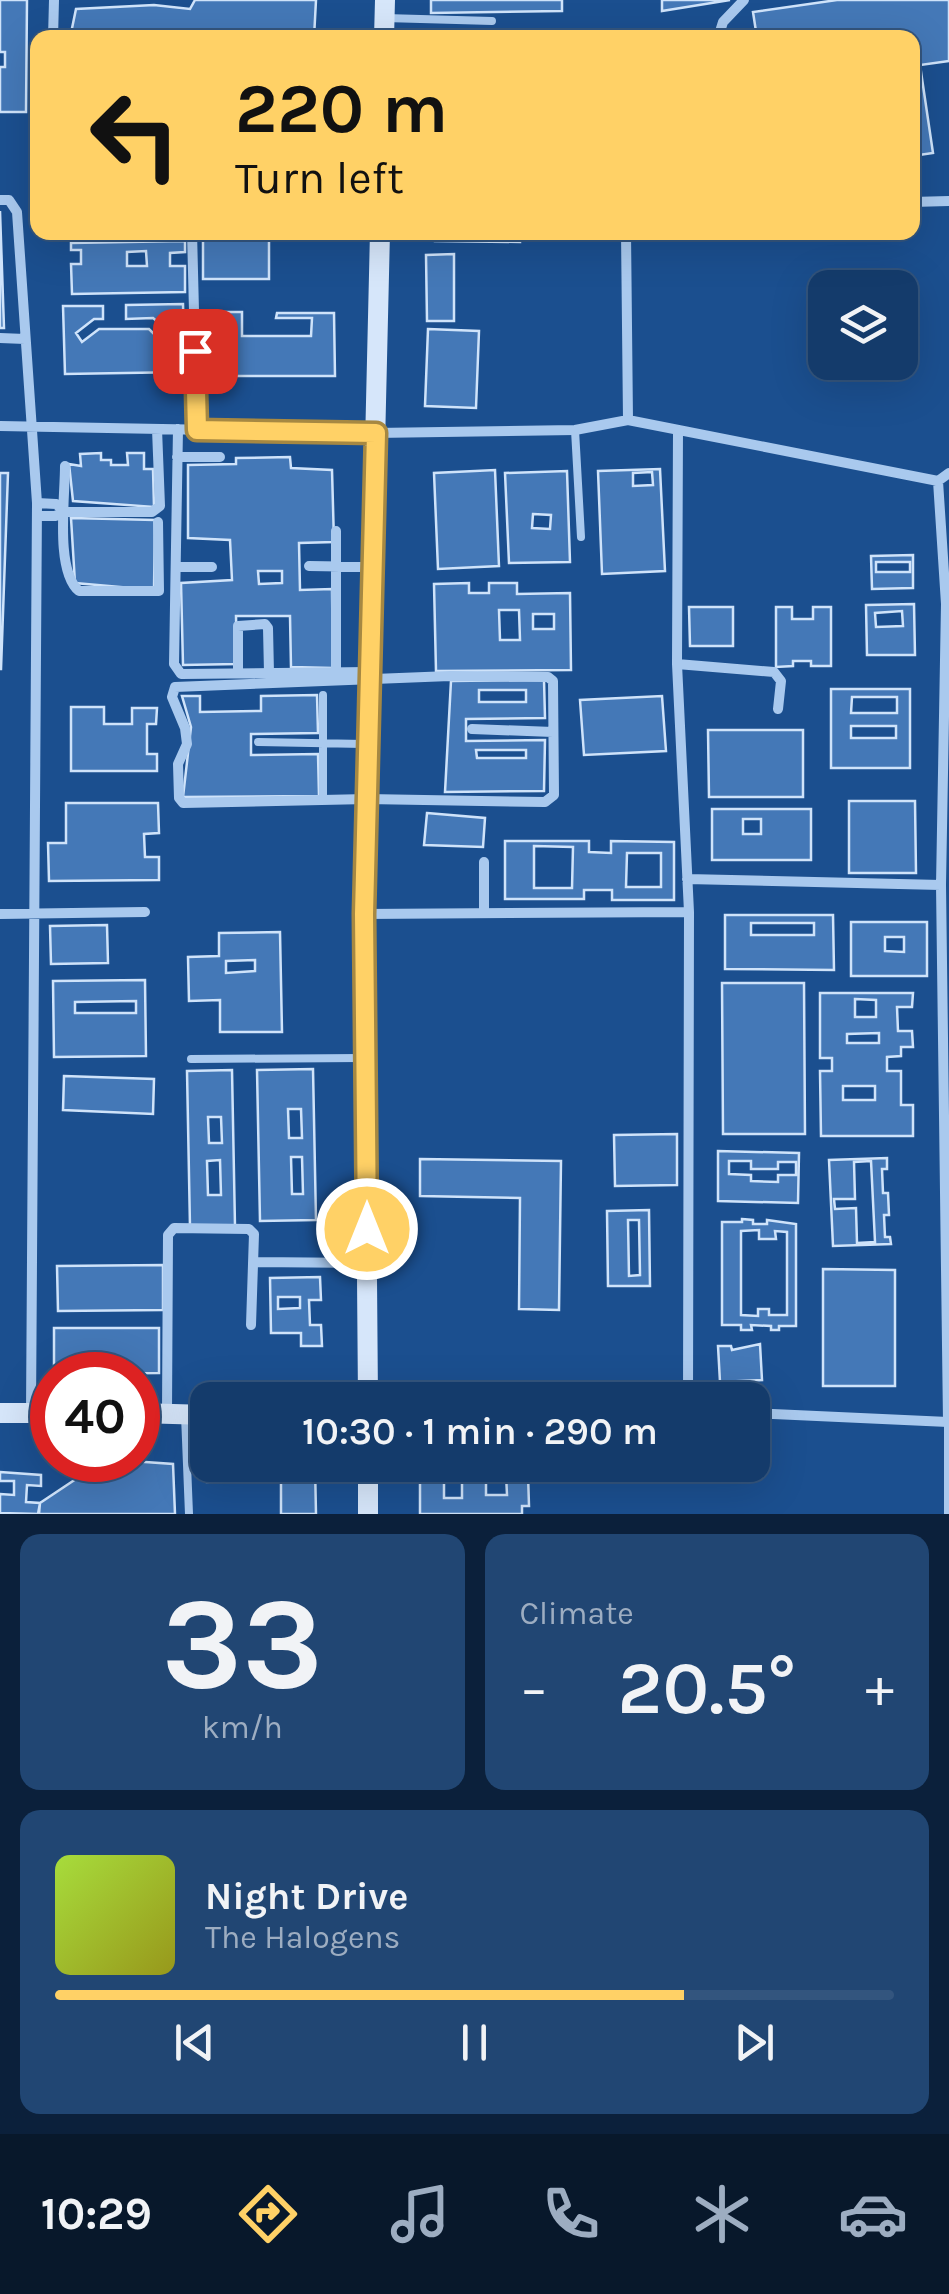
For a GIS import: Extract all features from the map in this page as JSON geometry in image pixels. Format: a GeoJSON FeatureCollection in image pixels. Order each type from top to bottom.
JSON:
{"type":"FeatureCollection","features":[{"type":"Feature","properties":{"kind":"street"},"geometry":{"type":"LineString","coordinates":[[53,30],[54,0]]}},
{"type":"Feature","properties":{"kind":"street"},"geometry":{"type":"LineString","coordinates":[[720,30],[744,0]]}},
{"type":"Feature","properties":{"kind":"street"},"geometry":{"type":"LineString","coordinates":[[0,200],[9,200],[17,212],[37,502],[34,912],[41,1352]]}},
{"type":"Feature","properties":{"kind":"street"},"geometry":{"type":"LineString","coordinates":[[920,202],[949,201]]}},
{"type":"Feature","properties":{"kind":"street"},"geometry":{"type":"LineString","coordinates":[[192,240],[197,430]]}},
{"type":"Feature","properties":{"kind":"street"},"geometry":{"type":"LineString","coordinates":[[368,1382],[364,914],[380,240]]}},
{"type":"Feature","properties":{"kind":"street"},"geometry":{"type":"LineString","coordinates":[[626,240],[628,420]]}},
{"type":"Feature","properties":{"kind":"street"},"geometry":{"type":"LineString","coordinates":[[0,338],[26,339]]}},
{"type":"Feature","properties":{"kind":"street"},"geometry":{"type":"LineString","coordinates":[[0,426],[376,433],[575,430],[628,420],[938,481],[949,474]]}},
{"type":"Feature","properties":{"kind":"street"},"geometry":{"type":"LineString","coordinates":[[37,516],[65,512],[152,512],[160,506],[158,429]]}},
{"type":"Feature","properties":{"kind":"street"},"geometry":{"type":"LineString","coordinates":[[178,430],[174,664],[181,674],[336,672],[370,677]]}},
{"type":"Feature","properties":{"kind":"street"},"geometry":{"type":"LineString","coordinates":[[678,430],[677,664],[689,912],[688,1382]]}},
{"type":"Feature","properties":{"kind":"street"},"geometry":{"type":"LineString","coordinates":[[177,457],[220,457]]}},
{"type":"Feature","properties":{"kind":"street"},"geometry":{"type":"LineString","coordinates":[[65,466],[64,568],[74,588],[159,590],[158,522]]}},
{"type":"Feature","properties":{"kind":"street"},"geometry":{"type":"LineString","coordinates":[[770,1414],[948,1422],[941,885],[946,604],[938,481]]}},
{"type":"Feature","properties":{"kind":"street"},"geometry":{"type":"LineString","coordinates":[[37,502],[56,504],[65,512]]}},
{"type":"Feature","properties":{"kind":"street"},"geometry":{"type":"LineString","coordinates":[[336,531],[336,672]]}},
{"type":"Feature","properties":{"kind":"street"},"geometry":{"type":"LineString","coordinates":[[310,566],[372,567]]}},
{"type":"Feature","properties":{"kind":"street"},"geometry":{"type":"LineString","coordinates":[[176,567],[212,567]]}},
{"type":"Feature","properties":{"kind":"street"},"geometry":{"type":"LineString","coordinates":[[238,673],[238,626],[242,624],[265,624],[268,628],[268,673]]}},
{"type":"Feature","properties":{"kind":"street"},"geometry":{"type":"LineString","coordinates":[[677,664],[774,672],[781,682],[778,708]]}},
{"type":"Feature","properties":{"kind":"street"},"geometry":{"type":"LineString","coordinates":[[370,677],[548,677],[553,682],[553,732],[554,795],[546,802],[367,799],[183,803],[179,798],[178,764],[187,744],[185,728],[172,698],[175,687],[370,677]]}},
{"type":"Feature","properties":{"kind":"street"},"geometry":{"type":"LineString","coordinates":[[472,729],[553,732]]}},
{"type":"Feature","properties":{"kind":"street"},"geometry":{"type":"LineString","coordinates":[[484,862],[484,912]]}},
{"type":"Feature","properties":{"kind":"street"},"geometry":{"type":"LineString","coordinates":[[687,878],[941,885]]}},
{"type":"Feature","properties":{"kind":"street"},"geometry":{"type":"LineString","coordinates":[[0,914],[145,912]]}},
{"type":"Feature","properties":{"kind":"street"},"geometry":{"type":"LineString","coordinates":[[364,914],[689,912]]}},
{"type":"Feature","properties":{"kind":"street"},"geometry":{"type":"LineString","coordinates":[[176,1414],[168,1235],[174,1228],[249,1229],[254,1234],[252,1326]]}},
{"type":"Feature","properties":{"kind":"street"},"geometry":{"type":"LineString","coordinates":[[254,1262],[367,1263]]}},
{"type":"Feature","properties":{"kind":"street"},"geometry":{"type":"LineString","coordinates":[[0,1413],[30,1413]]}},
{"type":"Feature","properties":{"kind":"street"},"geometry":{"type":"LineString","coordinates":[[160,1414],[190,1414]]}},
{"type":"Feature","properties":{"kind":"street"},"geometry":{"type":"LineString","coordinates":[[368,1482],[368,1514]]}},
{"type":"Feature","properties":{"kind":"lane"},"geometry":{"type":"LineString","coordinates":[[385,19],[492,21]]}},
{"type":"Feature","properties":{"kind":"lane"},"geometry":{"type":"LineString","coordinates":[[575,430],[581,537]]}},
{"type":"Feature","properties":{"kind":"lane"},"geometry":{"type":"LineString","coordinates":[[323,695],[323,800]]}},
{"type":"Feature","properties":{"kind":"lane"},"geometry":{"type":"LineString","coordinates":[[258,742],[368,744]]}},
{"type":"Feature","properties":{"kind":"lane"},"geometry":{"type":"LineString","coordinates":[[190,1060],[366,1058]]}},
{"type":"Feature","properties":{"kind":"lane"},"geometry":{"type":"LineString","coordinates":[[176,1414],[189,1514]]}},
{"type":"Feature","properties":{"kind":"lane"},"geometry":{"type":"LineString","coordinates":[[948,1422],[948,1514]]}},
{"type":"Feature","properties":{"kind":"building"},"geometry":{"type":"Polygon","coordinates":[[[0,0],[27,0],[26,112],[0,112],[0,67],[5,67],[5,52],[0,52],[0,0]]]}},
{"type":"Feature","properties":{"kind":"building"},"geometry":{"type":"Polygon","coordinates":[[[195,0],[316,0],[314,30],[72,30],[76,9],[154,5],[190,9],[195,0]]]}},
{"type":"Feature","properties":{"kind":"building"},"geometry":{"type":"Polygon","coordinates":[[[431,0],[562,0],[562,11],[431,13],[431,0]]]}},
{"type":"Feature","properties":{"kind":"building"},"geometry":{"type":"Polygon","coordinates":[[[662,0],[730,0],[662,11],[662,0]]]}},
{"type":"Feature","properties":{"kind":"building"},"geometry":{"type":"Polygon","coordinates":[[[837,0],[949,0],[949,61],[920,65],[920,30],[756,30],[753,12],[837,0]]]}},
{"type":"Feature","properties":{"kind":"building"},"geometry":{"type":"Polygon","coordinates":[[[920,65],[933,153],[920,155],[920,65]]]}},
{"type":"Feature","properties":{"kind":"building"},"geometry":{"type":"Polygon","coordinates":[[[0,211],[4,328],[0,328],[0,211]]]}},
{"type":"Feature","properties":{"kind":"building"},"geometry":{"type":"Polygon","coordinates":[[[203,240],[269,240],[269,279],[203,279],[203,240]]]}},
{"type":"Feature","properties":{"kind":"building"},"geometry":{"type":"Polygon","coordinates":[[[520,240],[520,242],[435,241],[520,240]]]}},
{"type":"Feature","properties":{"kind":"building"},"geometry":{"type":"Polygon","coordinates":[[[185,241],[185,252],[170,253],[170,266],[185,266],[185,292],[72,294],[71,264],[81,264],[81,250],[71,250],[71,243],[185,241]],[[146,251],[127,252],[127,266],[147,266],[146,251]]]}},
{"type":"Feature","properties":{"kind":"building"},"geometry":{"type":"Polygon","coordinates":[[[454,254],[454,321],[427,321],[426,255],[454,254]]]}},
{"type":"Feature","properties":{"kind":"building"},"geometry":{"type":"Polygon","coordinates":[[[183,304],[185,372],[65,374],[63,306],[103,306],[103,319],[94,319],[76,333],[82,342],[99,329],[149,329],[158,338],[164,327],[153,318],[126,319],[126,305],[183,304]]]}},
{"type":"Feature","properties":{"kind":"building"},"geometry":{"type":"Polygon","coordinates":[[[206,312],[242,312],[242,336],[311,336],[312,318],[276,318],[277,313],[334,313],[335,376],[206,376],[206,312]]]}},
{"type":"Feature","properties":{"kind":"building"},"geometry":{"type":"Polygon","coordinates":[[[428,329],[479,331],[476,408],[425,406],[428,329]]]}},
{"type":"Feature","properties":{"kind":"building"},"geometry":{"type":"Polygon","coordinates":[[[101,453],[101,460],[111,460],[111,465],[128,465],[127,453],[144,453],[144,469],[153,469],[154,507],[73,501],[69,464],[81,466],[80,454],[101,453]]]}},
{"type":"Feature","properties":{"kind":"building"},"geometry":{"type":"Polygon","coordinates":[[[290,457],[291,468],[332,470],[334,542],[299,543],[300,590],[332,589],[333,668],[291,667],[290,616],[236,616],[237,664],[183,665],[181,583],[232,580],[230,540],[188,538],[188,465],[236,464],[236,458],[290,457]],[[258,571],[259,584],[282,583],[282,571],[258,571]]]}},
{"type":"Feature","properties":{"kind":"building"},"geometry":{"type":"Polygon","coordinates":[[[660,469],[665,571],[602,574],[598,471],[660,469]],[[652,472],[633,473],[633,486],[653,485],[652,472]]]}},
{"type":"Feature","properties":{"kind":"building"},"geometry":{"type":"Polygon","coordinates":[[[495,470],[499,566],[438,569],[434,473],[495,470]]]}},
{"type":"Feature","properties":{"kind":"building"},"geometry":{"type":"Polygon","coordinates":[[[567,471],[570,562],[509,563],[505,473],[567,471]],[[533,514],[532,528],[550,529],[551,515],[533,514]]]}},
{"type":"Feature","properties":{"kind":"building"},"geometry":{"type":"Polygon","coordinates":[[[0,473],[8,473],[1,669],[0,669],[0,473]]]}},
{"type":"Feature","properties":{"kind":"building"},"geometry":{"type":"Polygon","coordinates":[[[71,518],[155,520],[154,590],[75,583],[71,518]]]}},
{"type":"Feature","properties":{"kind":"building"},"geometry":{"type":"Polygon","coordinates":[[[913,555],[913,588],[872,589],[871,556],[913,555]],[[876,562],[876,572],[910,572],[910,562],[876,562]]]}},
{"type":"Feature","properties":{"kind":"building"},"geometry":{"type":"Polygon","coordinates":[[[469,583],[469,593],[489,593],[489,583],[517,583],[517,594],[570,593],[571,670],[436,671],[434,584],[469,583]],[[499,610],[500,640],[520,640],[519,610],[499,610]],[[533,614],[533,629],[554,629],[554,614],[533,614]]]}},
{"type":"Feature","properties":{"kind":"building"},"geometry":{"type":"Polygon","coordinates":[[[914,604],[915,655],[867,655],[866,605],[914,604]],[[902,611],[875,613],[876,627],[903,626],[902,611]]]}},
{"type":"Feature","properties":{"kind":"building"},"geometry":{"type":"Polygon","coordinates":[[[689,607],[733,607],[733,646],[690,646],[689,607]]]}},
{"type":"Feature","properties":{"kind":"building"},"geometry":{"type":"Polygon","coordinates":[[[776,607],[792,607],[792,619],[813,619],[813,607],[831,607],[831,666],[793,661],[793,666],[776,667],[776,607]]]}},
{"type":"Feature","properties":{"kind":"building"},"geometry":{"type":"Polygon","coordinates":[[[544,680],[545,718],[466,719],[466,741],[545,740],[544,791],[445,792],[451,681],[544,680]],[[479,690],[479,702],[526,702],[526,690],[479,690]],[[476,750],[477,758],[526,758],[526,750],[476,750]]]}},
{"type":"Feature","properties":{"kind":"building"},"geometry":{"type":"Polygon","coordinates":[[[831,689],[910,689],[910,768],[831,768],[831,689]],[[852,697],[851,713],[897,713],[897,697],[852,697]],[[851,726],[851,738],[896,738],[896,726],[851,726]]]}},
{"type":"Feature","properties":{"kind":"building"},"geometry":{"type":"Polygon","coordinates":[[[317,695],[318,733],[251,734],[251,755],[318,754],[319,796],[183,797],[191,727],[182,696],[200,696],[200,712],[261,711],[261,696],[317,695]]]}},
{"type":"Feature","properties":{"kind":"building"},"geometry":{"type":"Polygon","coordinates":[[[662,696],[666,751],[584,755],[580,700],[662,696]]]}},
{"type":"Feature","properties":{"kind":"building"},"geometry":{"type":"Polygon","coordinates":[[[71,707],[104,707],[104,724],[132,724],[132,708],[157,708],[156,724],[147,724],[147,754],[157,754],[157,771],[71,771],[71,707]]]}},
{"type":"Feature","properties":{"kind":"building"},"geometry":{"type":"Polygon","coordinates":[[[708,730],[803,730],[803,797],[709,797],[708,730]]]}},
{"type":"Feature","properties":{"kind":"building"},"geometry":{"type":"Polygon","coordinates":[[[849,801],[915,801],[916,873],[849,873],[849,801]]]}},
{"type":"Feature","properties":{"kind":"building"},"geometry":{"type":"Polygon","coordinates":[[[66,803],[158,803],[159,833],[144,834],[145,857],[159,857],[159,880],[49,881],[48,843],[66,843],[66,803]]]}},
{"type":"Feature","properties":{"kind":"building"},"geometry":{"type":"Polygon","coordinates":[[[712,809],[811,809],[811,860],[712,860],[712,809]],[[743,819],[743,834],[761,834],[761,819],[743,819]]]}},
{"type":"Feature","properties":{"kind":"building"},"geometry":{"type":"Polygon","coordinates":[[[427,813],[485,818],[483,847],[424,845],[427,813]]]}},
{"type":"Feature","properties":{"kind":"building"},"geometry":{"type":"Polygon","coordinates":[[[505,841],[589,841],[589,852],[611,853],[611,841],[674,842],[674,900],[612,900],[612,890],[584,890],[584,899],[505,899],[505,841]],[[534,846],[534,888],[572,888],[573,847],[534,846]],[[627,853],[626,887],[661,887],[661,853],[627,853]]]}},
{"type":"Feature","properties":{"kind":"building"},"geometry":{"type":"Polygon","coordinates":[[[725,915],[833,915],[834,970],[725,969],[725,915]],[[751,923],[751,935],[814,935],[814,923],[751,923]]]}},
{"type":"Feature","properties":{"kind":"building"},"geometry":{"type":"Polygon","coordinates":[[[851,922],[927,922],[927,976],[851,976],[851,922]],[[885,937],[885,951],[904,952],[904,937],[885,937]]]}},
{"type":"Feature","properties":{"kind":"building"},"geometry":{"type":"Polygon","coordinates":[[[107,925],[108,963],[51,964],[50,926],[107,925]]]}},
{"type":"Feature","properties":{"kind":"building"},"geometry":{"type":"Polygon","coordinates":[[[280,932],[282,1032],[220,1032],[220,1000],[189,1001],[188,957],[219,956],[219,933],[280,932]],[[255,960],[226,961],[226,973],[255,971],[255,960]]]}},
{"type":"Feature","properties":{"kind":"building"},"geometry":{"type":"Polygon","coordinates":[[[145,980],[146,1056],[54,1057],[53,981],[145,980]],[[136,1001],[75,1002],[75,1013],[136,1013],[136,1001]]]}},
{"type":"Feature","properties":{"kind":"building"},"geometry":{"type":"Polygon","coordinates":[[[722,983],[804,983],[805,1134],[723,1134],[722,983]]]}},
{"type":"Feature","properties":{"kind":"building"},"geometry":{"type":"Polygon","coordinates":[[[820,993],[913,993],[912,1007],[897,1007],[898,1031],[912,1031],[913,1047],[901,1047],[901,1056],[887,1057],[887,1071],[901,1071],[901,1105],[913,1105],[913,1136],[821,1136],[820,1071],[832,1071],[832,1058],[820,1058],[820,993]],[[855,999],[855,1017],[876,1017],[876,1000],[855,999]],[[879,1033],[847,1034],[847,1043],[879,1043],[879,1033]],[[843,1086],[843,1100],[875,1100],[875,1086],[843,1086]]]}},
{"type":"Feature","properties":{"kind":"building"},"geometry":{"type":"Polygon","coordinates":[[[313,1069],[316,1220],[260,1221],[257,1070],[313,1069]],[[288,1109],[289,1138],[302,1138],[301,1109],[288,1109]],[[291,1157],[292,1194],[303,1194],[302,1157],[291,1157]]]}},
{"type":"Feature","properties":{"kind":"building"},"geometry":{"type":"Polygon","coordinates":[[[232,1070],[235,1226],[190,1227],[187,1071],[232,1070]],[[208,1117],[209,1143],[222,1143],[221,1117],[208,1117]],[[220,1160],[207,1161],[208,1195],[221,1195],[220,1160]]]}},
{"type":"Feature","properties":{"kind":"building"},"geometry":{"type":"Polygon","coordinates":[[[64,1076],[154,1079],[153,1114],[63,1110],[64,1076]]]}},
{"type":"Feature","properties":{"kind":"building"},"geometry":{"type":"Polygon","coordinates":[[[677,1134],[677,1185],[615,1186],[614,1135],[677,1134]]]}},
{"type":"Feature","properties":{"kind":"building"},"geometry":{"type":"Polygon","coordinates":[[[718,1151],[799,1153],[798,1203],[718,1201],[718,1151]],[[729,1161],[729,1174],[751,1175],[751,1181],[778,1182],[778,1175],[796,1175],[796,1162],[778,1162],[778,1169],[751,1169],[751,1161],[729,1161]]]}},
{"type":"Feature","properties":{"kind":"building"},"geometry":{"type":"Polygon","coordinates":[[[887,1158],[887,1169],[882,1169],[889,1215],[884,1215],[885,1237],[890,1237],[891,1244],[833,1246],[829,1160],[887,1158]],[[871,1161],[854,1162],[855,1199],[834,1199],[835,1209],[856,1208],[857,1243],[875,1242],[871,1161]]]}},
{"type":"Feature","properties":{"kind":"building"},"geometry":{"type":"Polygon","coordinates":[[[420,1159],[561,1161],[559,1310],[519,1309],[520,1198],[420,1196],[420,1159]]]}},
{"type":"Feature","properties":{"kind":"building"},"geometry":{"type":"Polygon","coordinates":[[[649,1210],[650,1286],[608,1286],[607,1211],[649,1210]],[[628,1220],[629,1276],[640,1275],[639,1220],[628,1220]]]}},
{"type":"Feature","properties":{"kind":"building"},"geometry":{"type":"Polygon","coordinates":[[[722,1222],[796,1224],[796,1326],[771,1330],[771,1326],[751,1325],[752,1330],[741,1330],[741,1325],[722,1325],[722,1222]],[[759,1230],[741,1231],[741,1315],[758,1316],[758,1309],[769,1309],[769,1315],[787,1315],[787,1232],[775,1231],[776,1239],[759,1239],[759,1230]]]}},
{"type":"Feature","properties":{"kind":"building"},"geometry":{"type":"Polygon","coordinates":[[[163,1265],[163,1310],[58,1311],[57,1266],[163,1265]]]}},
{"type":"Feature","properties":{"kind":"building"},"geometry":{"type":"Polygon","coordinates":[[[823,1269],[895,1270],[895,1386],[823,1386],[823,1269]]]}},
{"type":"Feature","properties":{"kind":"building"},"geometry":{"type":"Polygon","coordinates":[[[320,1277],[321,1300],[309,1300],[310,1325],[321,1325],[322,1346],[301,1346],[301,1333],[271,1333],[270,1278],[320,1277]],[[278,1297],[278,1309],[300,1308],[300,1297],[278,1297]]]}},
{"type":"Feature","properties":{"kind":"building"},"geometry":{"type":"Polygon","coordinates":[[[54,1328],[159,1328],[159,1352],[54,1352],[54,1328]]]}},
{"type":"Feature","properties":{"kind":"building"},"geometry":{"type":"Polygon","coordinates":[[[760,1344],[762,1380],[720,1382],[718,1346],[731,1346],[732,1350],[760,1344]]]}},
{"type":"Feature","properties":{"kind":"building"},"geometry":{"type":"Polygon","coordinates":[[[160,1463],[173,1464],[175,1514],[38,1514],[40,1503],[72,1482],[160,1482],[160,1463]]]}},
{"type":"Feature","properties":{"kind":"building"},"geometry":{"type":"Polygon","coordinates":[[[0,1472],[30,1474],[30,1482],[41,1482],[41,1486],[27,1485],[26,1502],[40,1503],[39,1514],[0,1513],[0,1494],[14,1495],[14,1481],[0,1481],[0,1472]]]}},
{"type":"Feature","properties":{"kind":"building"},"geometry":{"type":"Polygon","coordinates":[[[281,1482],[315,1482],[316,1514],[281,1514],[281,1482]]]}},
{"type":"Feature","properties":{"kind":"building"},"geometry":{"type":"Polygon","coordinates":[[[420,1482],[444,1482],[444,1498],[462,1498],[462,1482],[486,1482],[486,1495],[507,1495],[506,1482],[528,1482],[529,1506],[522,1506],[522,1514],[420,1514],[420,1482]]]}},
{"type":"Feature","properties":{"kind":"route"},"geometry":{"type":"LineString","coordinates":[[195,351],[197,430],[376,433],[364,914],[367,1229]]}}]}
